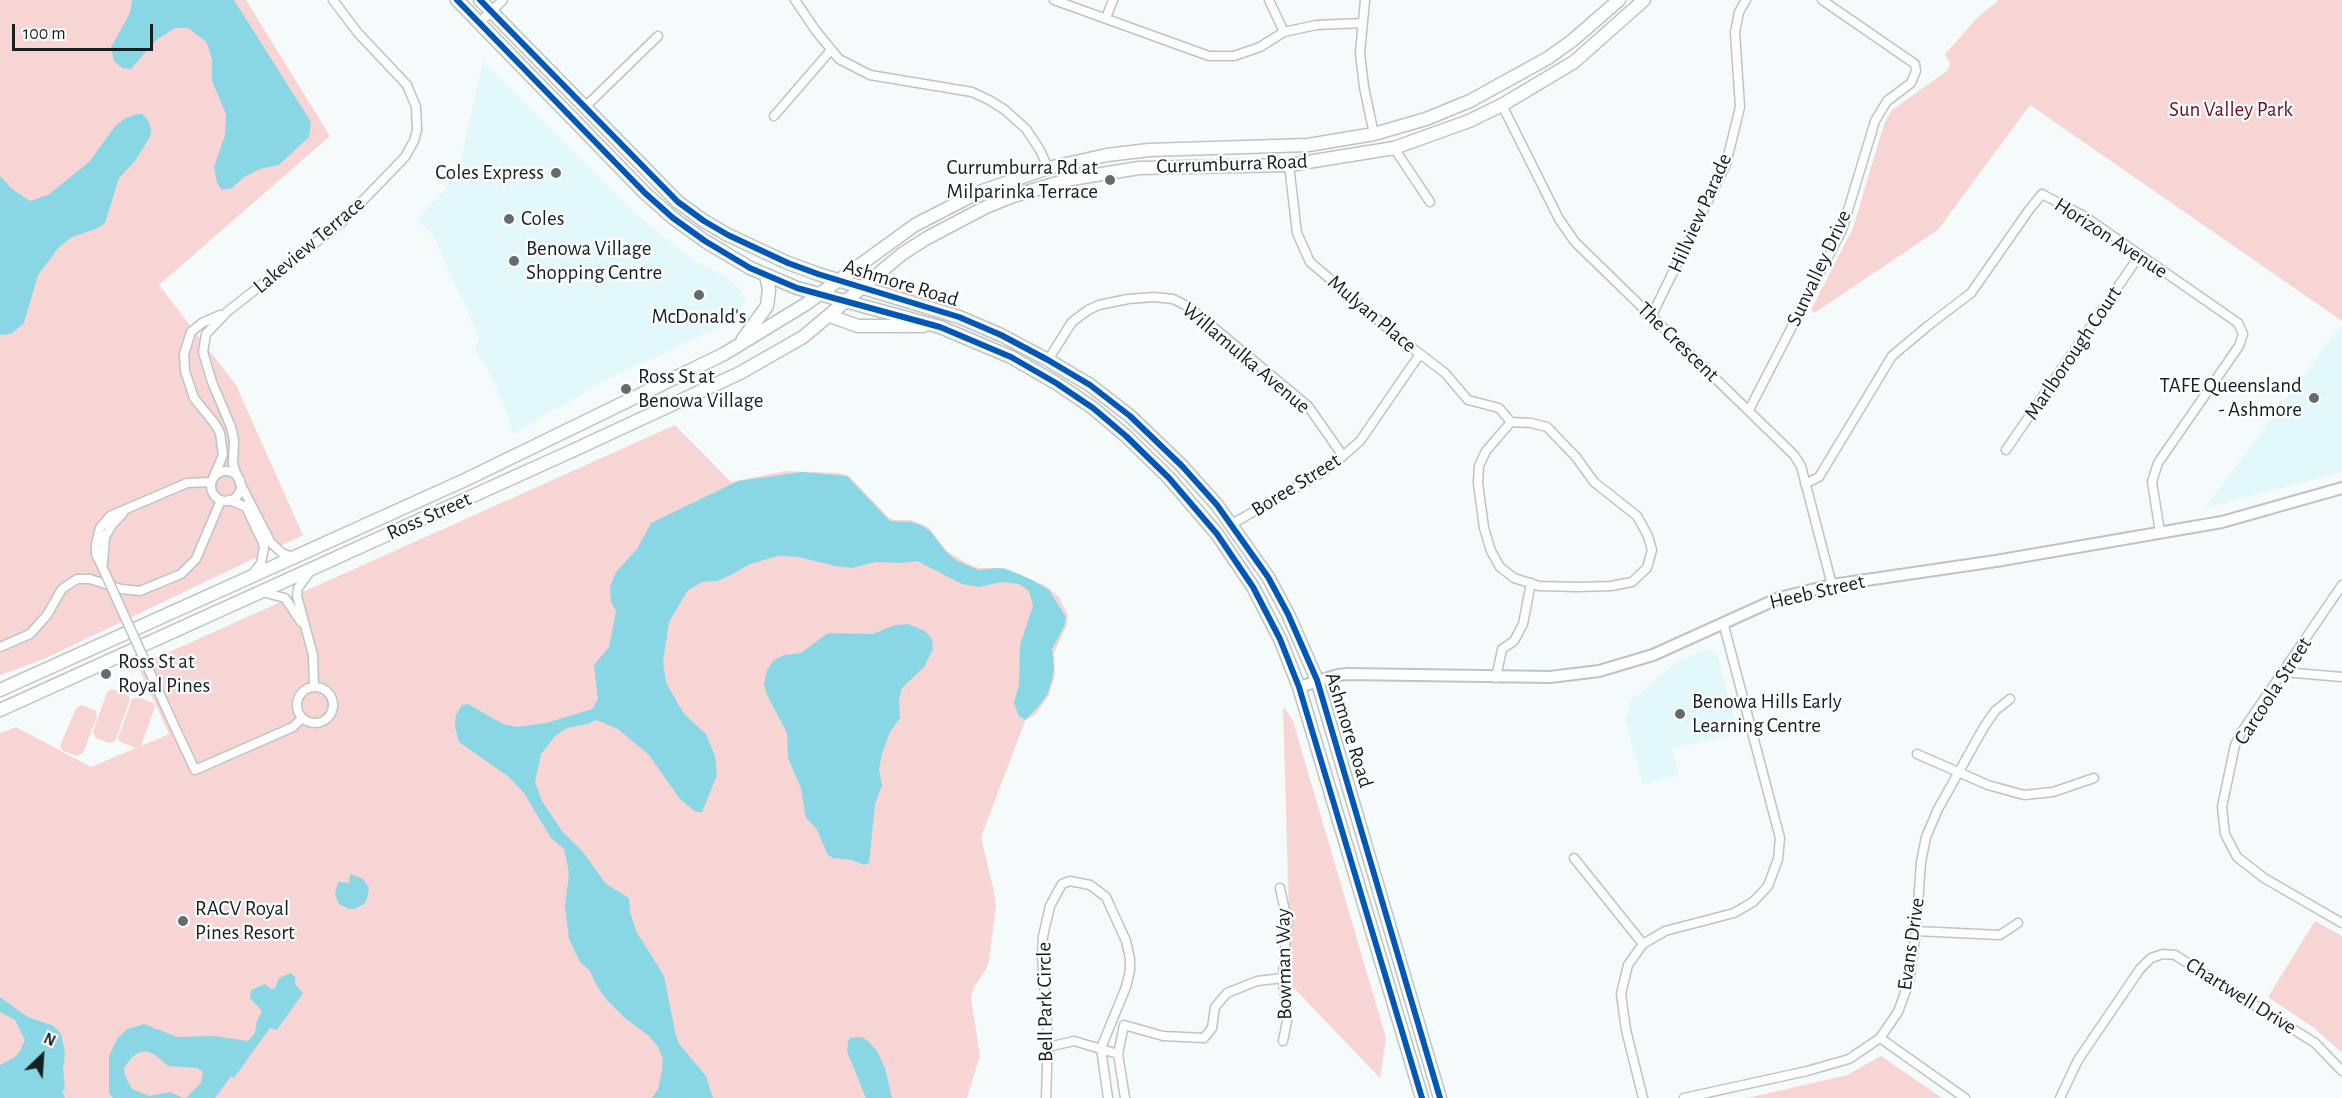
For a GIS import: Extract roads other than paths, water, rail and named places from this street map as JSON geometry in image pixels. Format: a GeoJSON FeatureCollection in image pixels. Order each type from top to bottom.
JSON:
{"type":"FeatureCollection","features":[{"type":"Feature","properties":{"kind":"main road","name":"Ashmore Road"},"geometry":{"type":"LineString","coordinates":[[457,0],[658,204],[711,245],[766,275],[818,295],[940,327],[993,348],[1056,383],[1111,422],[1145,453],[1217,534],[1253,587],[1276,631],[1299,687],[1422,1098]]}},
{"type":"Feature","properties":{"kind":"main road","name":"Ashmore Road"},"geometry":{"type":"LineString","coordinates":[[480,0],[678,202],[704,221],[788,263],[972,322],[1048,360],[1090,385],[1130,416],[1182,466],[1232,524],[1268,577],[1288,614],[1317,681],[1440,1098]]}},
{"type":"Feature","properties":{"kind":"main road","name":"Currumburra Road"},"geometry":{"type":"LineString","coordinates":[[847,302],[886,266],[927,238],[986,207],[1053,184],[1138,168],[1289,165],[1394,148],[1470,122],[1574,62],[1644,0]]}},
{"type":"Feature","properties":{"kind":"main road","name":"Currumburra Road"},"geometry":{"type":"LineString","coordinates":[[818,295],[887,244],[926,219],[992,187],[1048,168],[1130,152],[1284,147],[1325,143],[1374,134],[1441,113],[1499,86],[1573,40],[1613,2]]}},
{"type":"Feature","properties":{"kind":"main road"},"geometry":{"type":"LineString","coordinates":[[739,345],[767,306],[769,290],[766,275]]}},
{"type":"Feature","properties":{"kind":"main road","name":"Ross Street"},"geometry":{"type":"LineString","coordinates":[[0,690],[465,480],[739,345],[818,295]]}},
{"type":"Feature","properties":{"kind":"main road","name":"Ross Street"},"geometry":{"type":"LineString","coordinates":[[0,710],[740,373],[777,353],[847,302]]}},
{"type":"Feature","properties":{"kind":"main road"},"geometry":{"type":"LineString","coordinates":[[830,316],[854,326],[940,327]]}},
{"type":"Feature","properties":{"kind":"street","name":"Lakeview Terrace"},"geometry":{"type":"LineString","coordinates":[[206,333],[228,311],[342,222],[402,160],[414,141],[417,112],[409,89],[358,33],[333,0]]}},
{"type":"Feature","properties":{"kind":"street"},"geometry":{"type":"LineString","coordinates":[[479,23],[503,0]]}},
{"type":"Feature","properties":{"kind":"street"},"geometry":{"type":"LineString","coordinates":[[795,0],[839,59],[870,75],[972,92],[989,99],[1026,129],[1040,150],[1048,168]]}},
{"type":"Feature","properties":{"kind":"street"},"geometry":{"type":"LineString","coordinates":[[1054,0],[1209,56],[1234,56],[1260,47],[1284,32],[1316,25],[1363,24]]}},
{"type":"Feature","properties":{"kind":"street"},"geometry":{"type":"LineString","coordinates":[[1106,18],[1113,0]]}},
{"type":"Feature","properties":{"kind":"street"},"geometry":{"type":"LineString","coordinates":[[1269,0],[1284,32]]}},
{"type":"Feature","properties":{"kind":"street"},"geometry":{"type":"LineString","coordinates":[[1365,0],[1360,53],[1364,87],[1374,134]]}},
{"type":"Feature","properties":{"kind":"street","name":"Hillview Parade"},"geometry":{"type":"LineString","coordinates":[[1651,317],[1726,164],[1740,107],[1735,32],[1739,12],[1746,0]]}},
{"type":"Feature","properties":{"kind":"street","name":"Sunvalley Drive"},"geometry":{"type":"LineString","coordinates":[[1749,410],[1842,230],[1875,121],[1887,101],[1911,83],[1916,71],[1915,64],[1822,0]]}},
{"type":"Feature","properties":{"kind":"street"},"geometry":{"type":"LineString","coordinates":[[585,107],[658,36]]}},
{"type":"Feature","properties":{"kind":"street"},"geometry":{"type":"LineString","coordinates":[[774,116],[831,50]]}},
{"type":"Feature","properties":{"kind":"street","name":"The Crescent"},"geometry":{"type":"LineString","coordinates":[[1502,105],[1566,231],[1794,455],[1801,466],[1832,585]]}},
{"type":"Feature","properties":{"kind":"street"},"geometry":{"type":"LineString","coordinates":[[1394,148],[1430,202]]}},
{"type":"Feature","properties":{"kind":"street","name":"Mulyan Place"},"geometry":{"type":"LineString","coordinates":[[1289,165],[1297,233],[1310,261],[1445,373],[1468,400],[1499,408],[1511,422],[1547,427],[1576,457],[1594,482],[1637,516],[1648,536],[1652,550],[1647,568],[1632,582],[1611,586],[1539,586],[1514,579],[1500,567],[1491,552],[1484,528],[1478,483],[1479,466],[1486,451],[1511,422]]}},
{"type":"Feature","properties":{"kind":"street","name":"Horizon Avenue"},"geometry":{"type":"LineString","coordinates":[[1805,484],[1819,477],[1825,469],[1892,356],[1971,293],[2042,194],[2084,216],[2238,323],[2243,334],[2239,346],[2158,463],[2152,482],[2160,532]]}},
{"type":"Feature","properties":{"kind":"street","name":"Marlborough Court"},"geometry":{"type":"LineString","coordinates":[[2006,450],[2139,256]]}},
{"type":"Feature","properties":{"kind":"street","name":"Willamulka Avenue"},"geometry":{"type":"LineString","coordinates":[[1048,360],[1072,322],[1088,310],[1099,305],[1128,299],[1154,297],[1173,299],[1189,307],[1308,406],[1343,456]]}},
{"type":"Feature","properties":{"kind":"street","name":"Lakeview Terrace"},"geometry":{"type":"LineString","coordinates":[[197,326],[228,311]]}},
{"type":"Feature","properties":{"kind":"street"},"geometry":{"type":"LineString","coordinates":[[249,578],[261,563],[263,543],[246,507],[213,493],[213,479],[223,455],[219,433],[215,424],[194,398],[185,371],[186,346],[197,326],[206,333],[203,352],[212,382],[231,427],[234,440],[233,464],[239,480],[271,543],[282,553],[295,558]]}},
{"type":"Feature","properties":{"kind":"street","name":"Boree Street"},"geometry":{"type":"LineString","coordinates":[[1232,524],[1323,472],[1360,441],[1420,354]]}},
{"type":"Feature","properties":{"kind":"street"},"geometry":{"type":"LineString","coordinates":[[0,647],[30,634],[47,615],[62,590],[77,579],[90,579],[121,589],[140,591],[181,574],[195,559],[225,500],[238,494],[239,480],[234,473],[225,471],[213,479],[187,483],[130,508],[112,525],[105,537],[102,556],[105,573],[195,770],[290,729],[296,726],[302,718]]}},
{"type":"Feature","properties":{"kind":"street","name":"Heeb Street"},"geometry":{"type":"LineString","coordinates":[[1299,687],[1348,674],[1496,678],[1550,677],[1619,667],[1653,655],[1779,598],[1832,585],[1996,561],[2222,522],[2342,488]]}},
{"type":"Feature","properties":{"kind":"street"},"geometry":{"type":"LineString","coordinates":[[312,569],[298,588],[297,596],[314,654],[314,686]]}},
{"type":"Feature","properties":{"kind":"street"},"geometry":{"type":"LineString","coordinates":[[1496,678],[1502,649],[1514,640],[1523,624],[1531,584]]}},
{"type":"Feature","properties":{"kind":"street","name":"Carcoola Street"},"geometry":{"type":"LineString","coordinates":[[2342,585],[2241,733],[2235,745],[2222,807],[2225,834],[2237,857],[2264,878],[2342,923]]}},
{"type":"Feature","properties":{"kind":"street"},"geometry":{"type":"LineString","coordinates":[[262,592],[278,595],[289,602],[310,638]]}},
{"type":"Feature","properties":{"kind":"street"},"geometry":{"type":"LineString","coordinates":[[1643,1098],[1626,1030],[1621,994],[1628,965],[1642,944],[1665,931],[1734,914],[1753,902],[1768,886],[1778,860],[1779,838],[1723,622]]}},
{"type":"Feature","properties":{"kind":"street"},"geometry":{"type":"LineString","coordinates":[[2283,672],[2342,677]]}},
{"type":"Feature","properties":{"kind":"street"},"geometry":{"type":"LineString","coordinates":[[314,686],[321,687],[329,694],[333,704],[328,717],[320,723],[310,723],[302,718],[296,709],[297,698],[302,691],[314,686]]}},
{"type":"Feature","properties":{"kind":"street","name":"Evans Drive"},"geometry":{"type":"LineString","coordinates":[[1684,1098],[1807,1071],[1849,1059],[1880,1038],[1898,1012],[1909,982],[1916,931],[1921,862],[1926,837],[1938,809],[1984,727],[1995,711],[2010,699]]}},
{"type":"Feature","properties":{"kind":"street"},"geometry":{"type":"LineString","coordinates":[[1917,754],[2008,792],[2024,795],[2054,792],[2094,778]]}},
{"type":"Feature","properties":{"kind":"street"},"geometry":{"type":"LineString","coordinates":[[1574,858],[1642,944]]}},
{"type":"Feature","properties":{"kind":"street","name":"Bell Park Circle"},"geometry":{"type":"LineString","coordinates":[[1046,1098],[1047,1006],[1042,956],[1047,916],[1062,884],[1070,881],[1078,881],[1098,889],[1106,897],[1126,941],[1130,959],[1126,987],[1101,1048]]}},
{"type":"Feature","properties":{"kind":"street","name":"Bowman Way"},"geometry":{"type":"LineString","coordinates":[[1280,888],[1287,920],[1283,978],[1287,1021],[1283,1041]]}},
{"type":"Feature","properties":{"kind":"street"},"geometry":{"type":"LineString","coordinates":[[1916,931],[2001,935],[2018,923]]}},
{"type":"Feature","properties":{"kind":"street","name":"Chartwell Drive"},"geometry":{"type":"LineString","coordinates":[[2060,1098],[2078,1060],[2140,969],[2151,958],[2163,954],[2175,955],[2315,1043],[2342,1071]]}},
{"type":"Feature","properties":{"kind":"street"},"geometry":{"type":"LineString","coordinates":[[1125,1098],[1118,1054],[1124,1025],[1163,1036],[1204,1038],[1212,1028],[1215,1006],[1227,993],[1257,981],[1283,978]]}},
{"type":"Feature","properties":{"kind":"street"},"geometry":{"type":"LineString","coordinates":[[1880,1038],[1965,1098]]}},
{"type":"Feature","properties":{"kind":"street"},"geometry":{"type":"LineString","coordinates":[[1048,1047],[1074,1041],[1118,1054]]}},
{"type":"Feature","properties":{"kind":"street"},"geometry":{"type":"LineString","coordinates":[[1101,1048],[1108,1098]]}},
{"type":"Feature","properties":{"kind":"water"},"geometry":{"type":"Polygon","coordinates":[[[132,0],[234,0],[311,122],[309,137],[279,165],[260,169],[244,177],[232,188],[222,190],[217,183],[214,167],[225,135],[226,114],[212,81],[212,60],[208,46],[188,28],[175,28],[155,41],[131,69],[122,68],[114,61],[111,47],[130,13],[132,0]]]}},
{"type":"Feature","properties":{"kind":"water"},"geometry":{"type":"Polygon","coordinates":[[[136,114],[142,114],[148,120],[151,130],[150,137],[135,161],[119,178],[105,223],[98,228],[72,237],[59,247],[38,275],[24,323],[11,334],[0,335],[0,176],[12,189],[30,201],[48,195],[89,162],[116,125],[136,114]]]}},
{"type":"Feature","properties":{"kind":"water"},"geometry":{"type":"Polygon","coordinates":[[[802,472],[847,476],[890,521],[921,525],[931,532],[946,552],[956,560],[978,570],[998,568],[1009,570],[1049,590],[1066,617],[1064,627],[1052,649],[1054,668],[1052,680],[1047,695],[1039,706],[1025,720],[1019,716],[1014,703],[1019,684],[1020,645],[1033,606],[1029,591],[1019,584],[1002,582],[979,587],[962,584],[917,561],[875,562],[852,568],[798,557],[778,556],[750,564],[729,576],[717,581],[703,582],[688,590],[669,622],[663,662],[666,682],[678,704],[685,715],[706,734],[715,756],[717,775],[702,812],[696,812],[680,799],[649,755],[618,729],[596,720],[567,728],[555,736],[541,754],[535,782],[542,801],[562,831],[583,852],[606,884],[629,898],[630,912],[636,931],[664,976],[676,1036],[680,1045],[706,1076],[713,1098],[652,1098],[658,1089],[662,1070],[663,1059],[658,1047],[649,1036],[626,1019],[607,1000],[590,971],[580,962],[569,939],[565,906],[569,873],[564,849],[551,838],[524,793],[509,777],[459,742],[455,727],[456,715],[462,705],[468,704],[503,724],[517,727],[546,723],[592,709],[598,699],[594,665],[609,647],[616,611],[611,602],[610,587],[616,572],[637,549],[651,523],[738,481],[802,472]]]}},
{"type":"Feature","properties":{"kind":"water"},"geometry":{"type":"Polygon","coordinates":[[[908,624],[925,631],[932,639],[933,649],[924,667],[902,688],[899,700],[900,718],[890,732],[882,753],[879,770],[882,785],[875,804],[869,863],[864,865],[851,860],[833,858],[828,855],[816,828],[807,819],[801,788],[788,758],[787,733],[766,693],[764,683],[767,670],[774,660],[784,655],[801,653],[828,633],[872,634],[895,625],[908,624]]]}},
{"type":"Feature","properties":{"kind":"water"},"geometry":{"type":"Polygon","coordinates":[[[350,874],[363,879],[369,888],[364,904],[354,909],[339,904],[335,894],[338,882],[349,883],[350,874]]]}},
{"type":"Feature","properties":{"kind":"water"},"geometry":{"type":"Polygon","coordinates":[[[291,973],[295,977],[295,984],[303,993],[277,1030],[270,1028],[234,1078],[231,1076],[215,1098],[186,1098],[201,1083],[203,1072],[197,1068],[168,1066],[147,1051],[132,1057],[124,1068],[125,1076],[132,1089],[149,1096],[170,1092],[183,1098],[113,1098],[109,1093],[109,1056],[117,1039],[127,1029],[144,1024],[177,1037],[214,1036],[248,1041],[255,1033],[262,1011],[250,998],[251,990],[265,984],[271,989],[275,988],[279,978],[291,973]]]}},
{"type":"Feature","properties":{"kind":"water"},"geometry":{"type":"Polygon","coordinates":[[[0,997],[28,1017],[54,1026],[61,1034],[65,1053],[63,1069],[65,1089],[62,1092],[65,1098],[0,1098],[0,1065],[15,1057],[25,1040],[15,1020],[0,1012],[0,997]]]}},
{"type":"Feature","properties":{"kind":"water"},"geometry":{"type":"Polygon","coordinates":[[[856,1037],[867,1040],[877,1051],[885,1068],[892,1098],[866,1098],[847,1051],[848,1041],[856,1037]]]}},
{"type":"Feature","properties":{"kind":"place","name":"Coles Express"},"geometry":{"type":"Point","coordinates":[556,173]}},
{"type":"Feature","properties":{"kind":"place","name":"Currumburra Rd at Milparinka Terrace"},"geometry":{"type":"Point","coordinates":[1110,180]}},
{"type":"Feature","properties":{"kind":"place","name":"Coles"},"geometry":{"type":"Point","coordinates":[509,219]}},
{"type":"Feature","properties":{"kind":"place","name":"Benowa Village Shopping Centre"},"geometry":{"type":"Point","coordinates":[514,261]}},
{"type":"Feature","properties":{"kind":"place","name":"McDonald's"},"geometry":{"type":"Point","coordinates":[699,295]}},
{"type":"Feature","properties":{"kind":"place","name":"Ross St at Benowa Village"},"geometry":{"type":"Point","coordinates":[626,389]}},
{"type":"Feature","properties":{"kind":"place","name":"TAFE Queensland - Ashmore"},"geometry":{"type":"Point","coordinates":[2314,398]}},
{"type":"Feature","properties":{"kind":"place","name":"Ross St at Royal Pines"},"geometry":{"type":"Point","coordinates":[106,674]}},
{"type":"Feature","properties":{"kind":"place","name":"Benowa Hills Early Learning Centre"},"geometry":{"type":"Point","coordinates":[1680,714]}},
{"type":"Feature","properties":{"kind":"place","name":"RACV Royal Pines Resort"},"geometry":{"type":"Point","coordinates":[183,921]}},
{"type":"Feature","properties":{"kind":"park label","name":"Sun Valley Park"},"geometry":{"type":"Point","coordinates":[2231,110]}}]}
